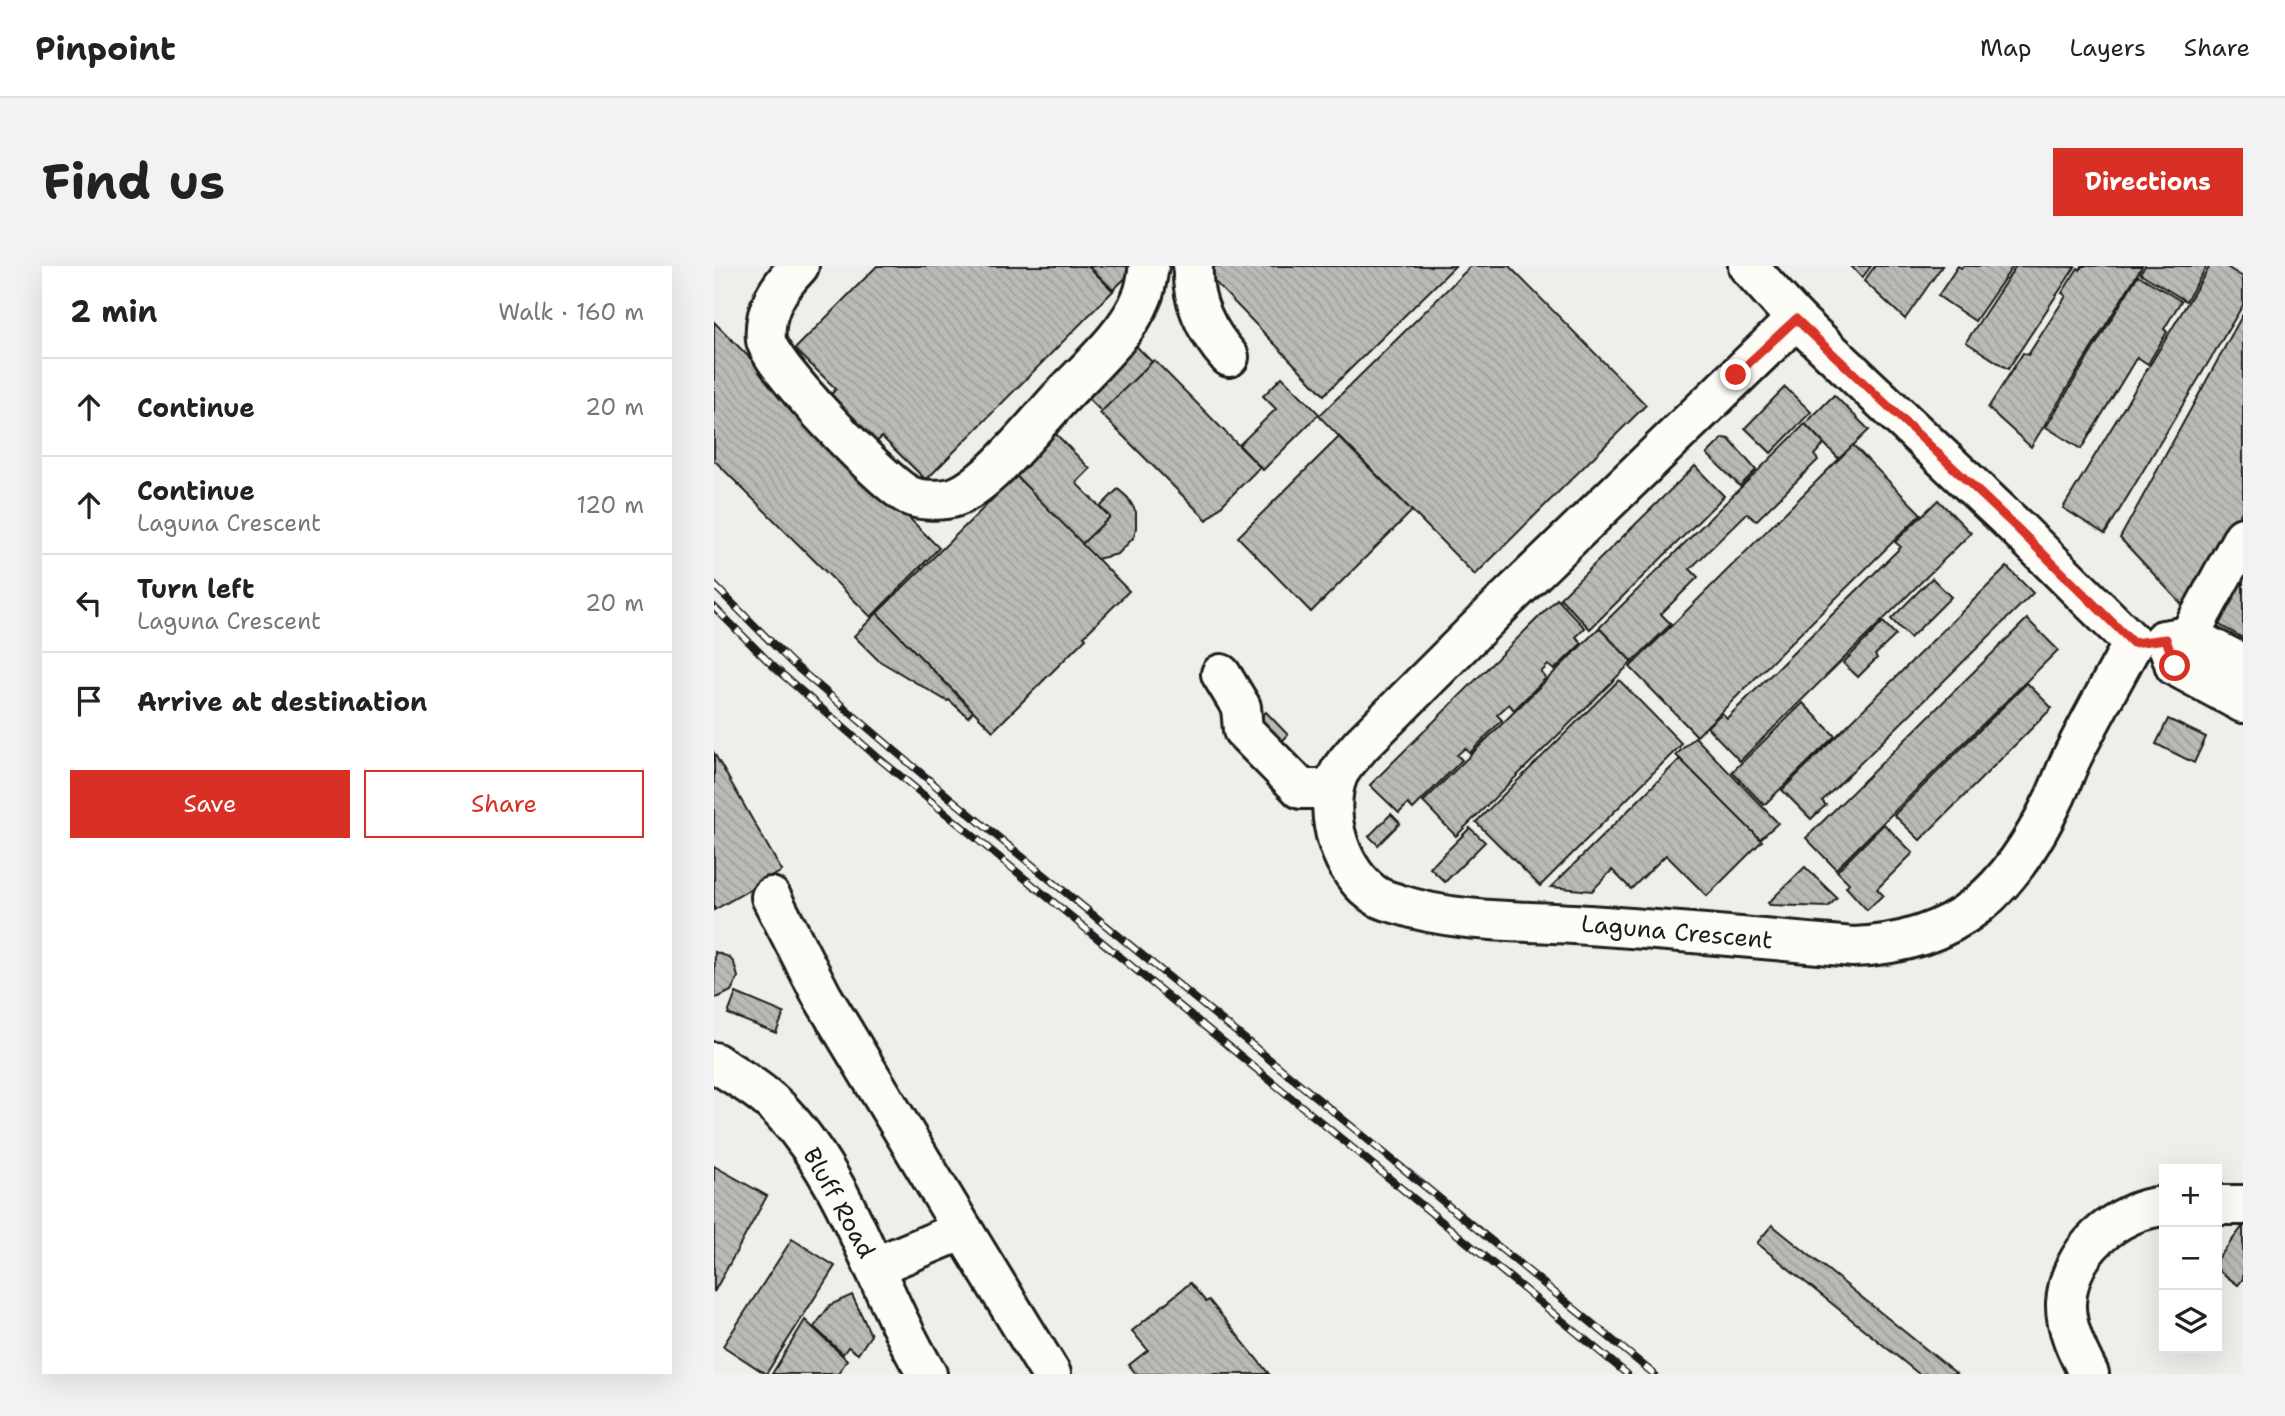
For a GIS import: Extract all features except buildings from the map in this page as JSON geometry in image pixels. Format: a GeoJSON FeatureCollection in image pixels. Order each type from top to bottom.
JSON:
{"type":"FeatureCollection","features":[{"type":"Feature","properties":{"kind":"street"},"geometry":{"type":"LineString","coordinates":[[799,266],[785,281],[769,307],[766,343],[785,374],[877,470],[909,496],[928,499],[955,497],[990,474],[1125,328],[1142,297],[1149,266]]}},
{"type":"Feature","properties":{"kind":"street"},"geometry":{"type":"LineString","coordinates":[[1193,266],[1194,292],[1203,322],[1229,357]]}},
{"type":"Feature","properties":{"kind":"street"},"geometry":{"type":"LineString","coordinates":[[1748,266],[1796,319],[2017,528],[2243,703]]}},
{"type":"Feature","properties":{"kind":"street"},"geometry":{"type":"LineString","coordinates":[[1326,794],[1361,745],[1507,599],[1796,319]]}},
{"type":"Feature","properties":{"kind":"street","name":"Laguna Crescent"},"geometry":{"type":"LineString","coordinates":[[1326,794],[1341,854],[1357,880],[1378,897],[1421,912],[1467,918],[1853,947],[1886,946],[1951,923],[2001,886],[2054,800],[2072,757],[2166,646],[2243,537]]}},
{"type":"Feature","properties":{"kind":"street"},"geometry":{"type":"LineString","coordinates":[[2166,646],[2243,664]]}},
{"type":"Feature","properties":{"kind":"street"},"geometry":{"type":"LineString","coordinates":[[1221,674],[1241,707],[1260,715],[1299,752],[1317,773],[1326,794]]}},
{"type":"Feature","properties":{"kind":"street"},"geometry":{"type":"LineString","coordinates":[[771,897],[822,996],[1051,1374]]}},
{"type":"Feature","properties":{"kind":"street","name":"Bluff Road"},"geometry":{"type":"LineString","coordinates":[[714,1062],[782,1111],[808,1145],[836,1188],[927,1374]]}},
{"type":"Feature","properties":{"kind":"street"},"geometry":{"type":"LineString","coordinates":[[2222,1205],[2243,1205]]}},
{"type":"Feature","properties":{"kind":"street"},"geometry":{"type":"LineString","coordinates":[[2089,1374],[2080,1356],[2067,1315],[2067,1296],[2073,1273],[2081,1257],[2100,1233],[2115,1222],[2159,1207]]}},
{"type":"Feature","properties":{"kind":"street"},"geometry":{"type":"LineString","coordinates":[[874,1267],[963,1230]]}},
{"type":"Feature","properties":{"kind":"railway"},"geometry":{"type":"LineString","coordinates":[[714,585],[792,663],[949,797],[1654,1374]]}},
{"type":"Feature","properties":{"kind":"railway"},"geometry":{"type":"LineString","coordinates":[[714,607],[775,668],[876,756],[1627,1374]]}},
{"type":"Feature","properties":{"kind":"route"},"geometry":{"type":"LineString","coordinates":[[1736,375],[1796,319],[2017,528],[2133,643],[2166,639],[2175,666]]}}]}
